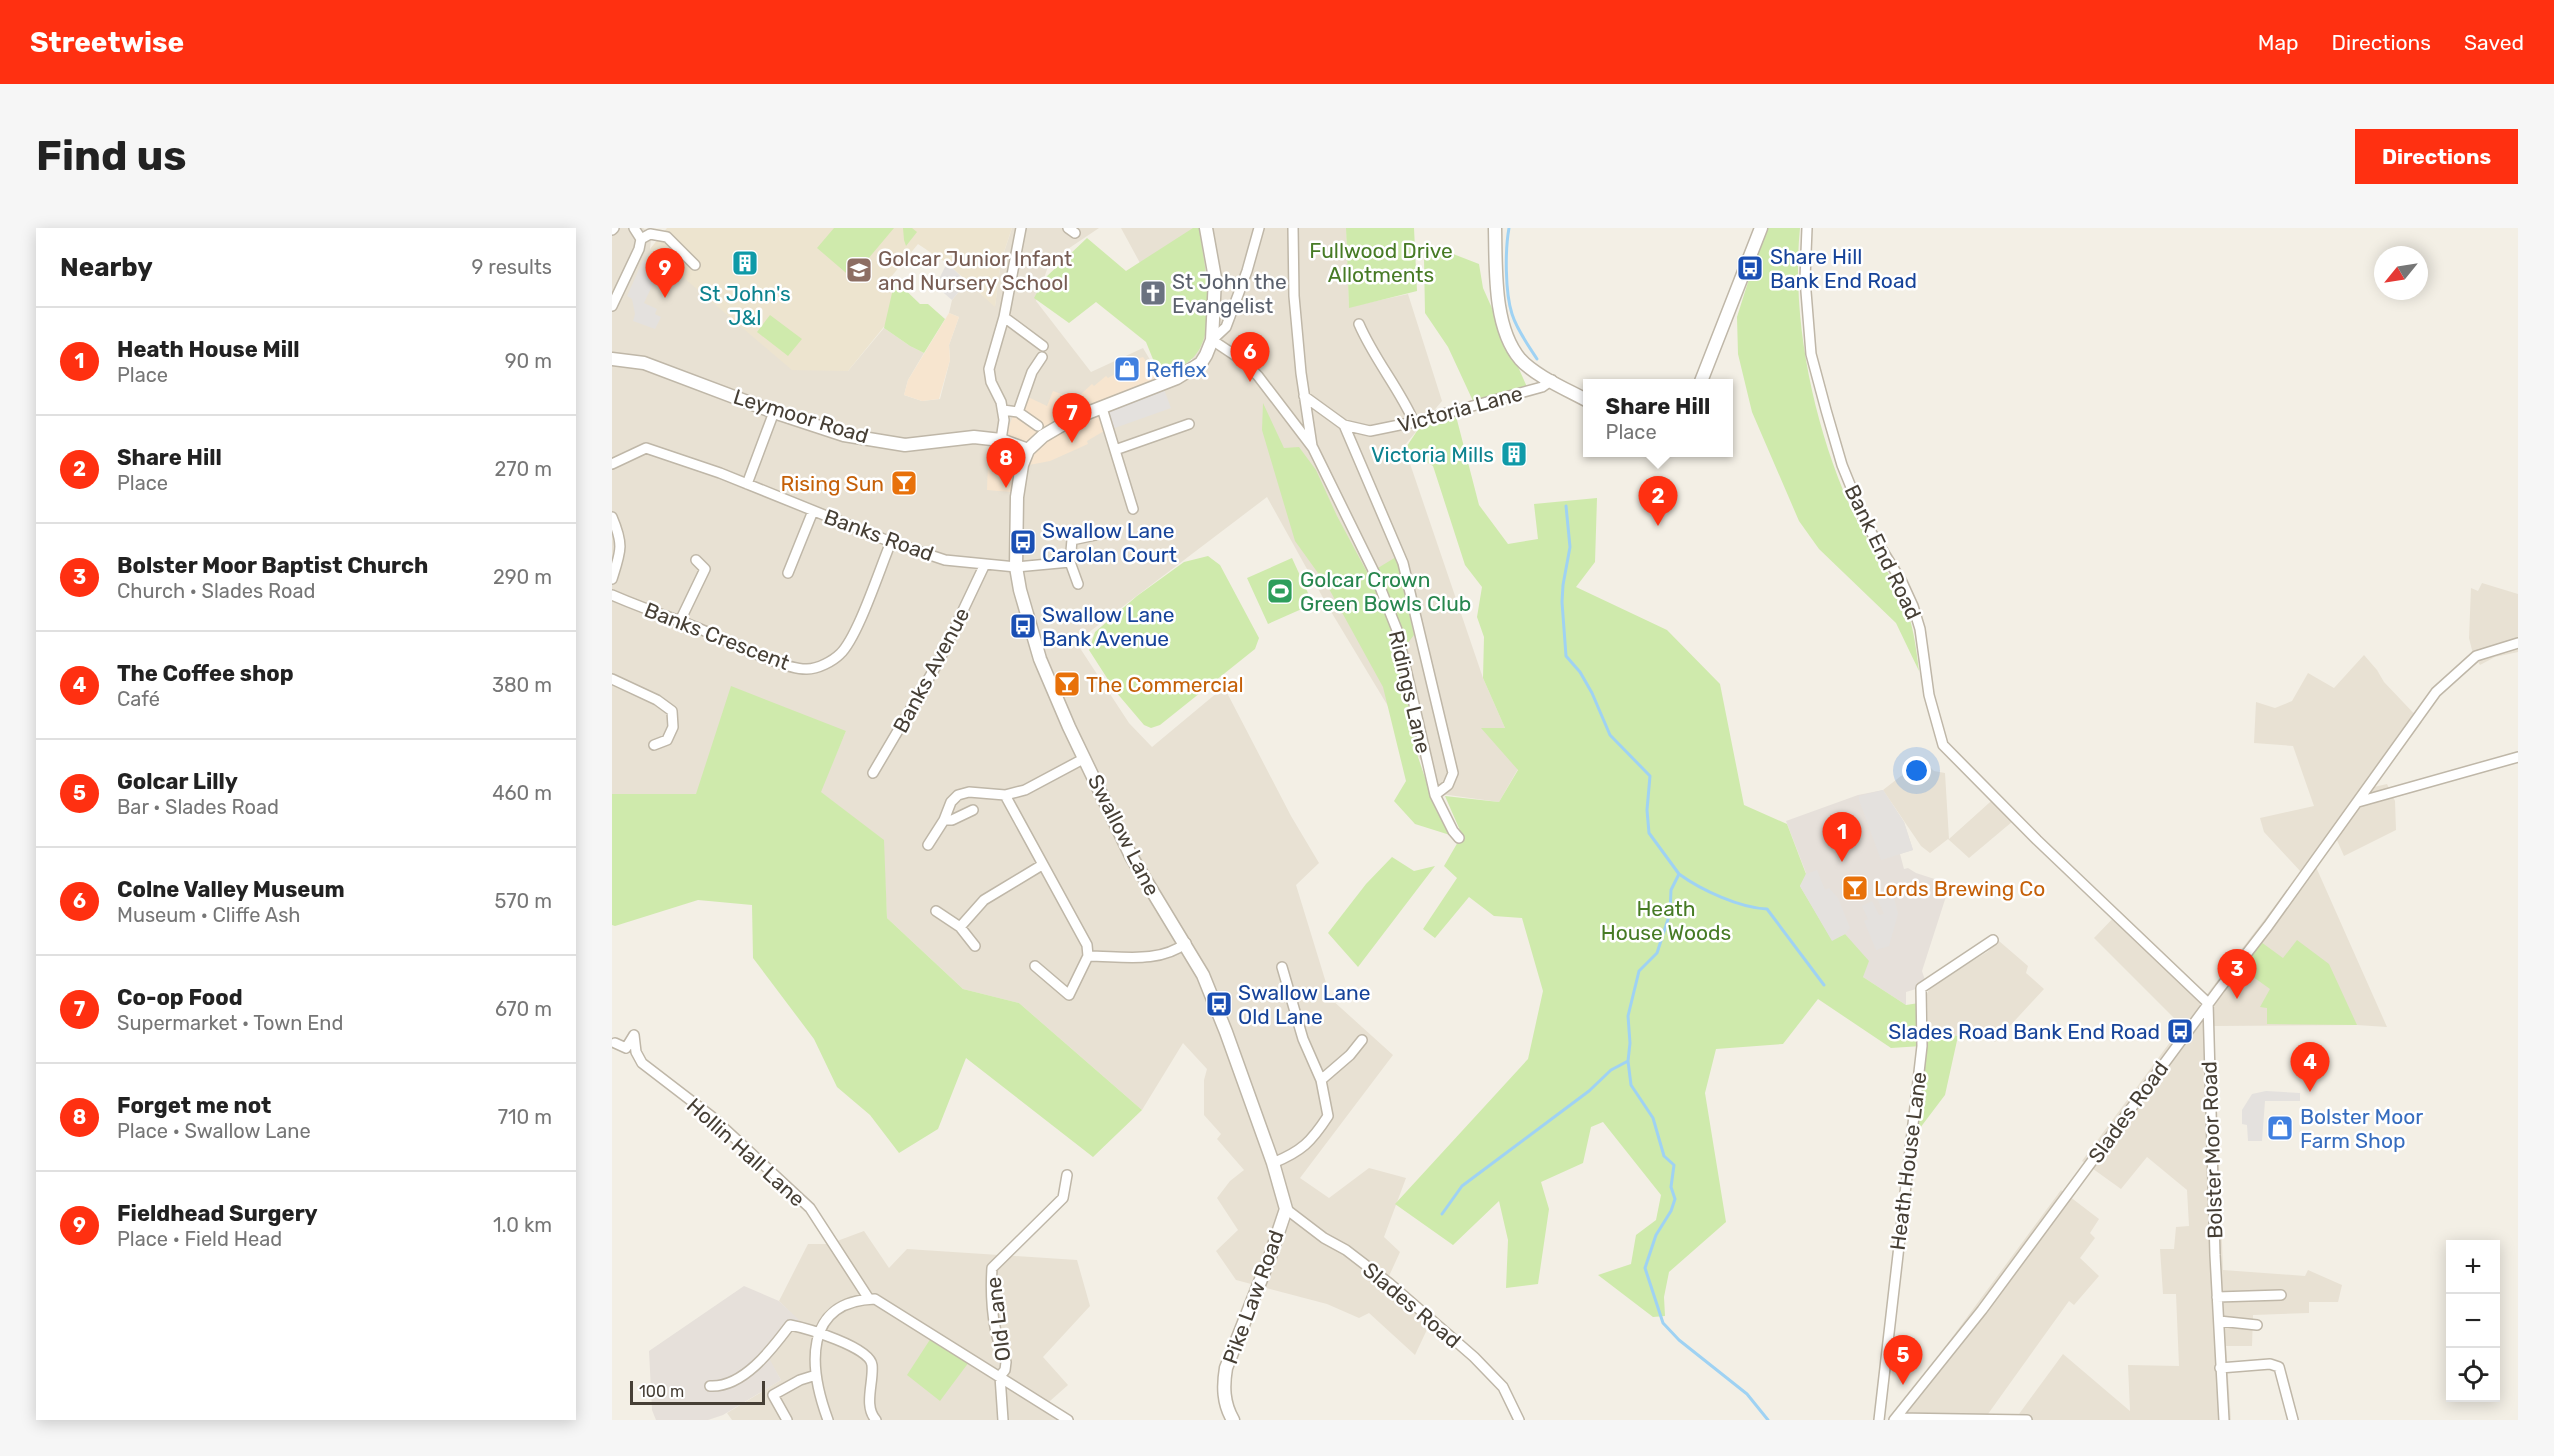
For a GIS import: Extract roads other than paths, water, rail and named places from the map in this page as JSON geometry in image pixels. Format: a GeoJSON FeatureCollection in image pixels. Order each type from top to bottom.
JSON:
{"type":"FeatureCollection","features":[{"type":"Feature","properties":{"kind":"street"},"geometry":{"type":"LineString","coordinates":[[612,306],[639,249],[641,239],[634,228]]}},
{"type":"Feature","properties":{"kind":"street"},"geometry":{"type":"LineString","coordinates":[[1001,440],[1003,410],[991,382],[989,369],[1004,317],[1021,228]]}},
{"type":"Feature","properties":{"kind":"street"},"geometry":{"type":"LineString","coordinates":[[1206,228],[1215,278],[1212,340]]}},
{"type":"Feature","properties":{"kind":"street"},"geometry":{"type":"LineString","coordinates":[[1028,450],[1043,435],[1072,419],[1177,378],[1200,363],[1212,340],[1226,327],[1247,271],[1259,228]]}},
{"type":"Feature","properties":{"kind":"street"},"geometry":{"type":"LineString","coordinates":[[1293,228],[1294,296],[1304,396],[1313,448]]}},
{"type":"Feature","properties":{"kind":"street"},"geometry":{"type":"LineString","coordinates":[[1495,228],[1496,276],[1502,325],[1520,358],[1535,371],[1583,399]]}},
{"type":"Feature","properties":{"kind":"street"},"geometry":{"type":"LineString","coordinates":[[1702,379],[1761,228]]}},
{"type":"Feature","properties":{"kind":"street","name":"Bank End Road"},"geometry":{"type":"LineString","coordinates":[[1807,228],[1804,279],[1811,354],[1842,465],[1866,524],[1902,582],[1920,629],[1929,695],[1943,745],[2037,840],[2208,1003]]}},
{"type":"Feature","properties":{"kind":"street"},"geometry":{"type":"LineString","coordinates":[[641,239],[650,234],[667,237],[695,265]]}},
{"type":"Feature","properties":{"kind":"street"},"geometry":{"type":"LineString","coordinates":[[1004,317],[1043,346]]}},
{"type":"Feature","properties":{"kind":"street"},"geometry":{"type":"LineString","coordinates":[[1359,324],[1370,349],[1414,422]]}},
{"type":"Feature","properties":{"kind":"street"},"geometry":{"type":"LineString","coordinates":[[1212,340],[1242,360],[1258,376],[1313,448]]}},
{"type":"Feature","properties":{"kind":"street"},"geometry":{"type":"LineString","coordinates":[[1018,412],[1032,372],[1042,357]]}},
{"type":"Feature","properties":{"kind":"street","name":"Leymoor Road"},"geometry":{"type":"LineString","coordinates":[[612,359],[644,363],[774,412],[844,435],[905,445],[974,437],[1001,440],[1028,450]]}},
{"type":"Feature","properties":{"kind":"street","name":"Victoria Lane"},"geometry":{"type":"LineString","coordinates":[[1304,396],[1344,426],[1370,431],[1414,422],[1542,387],[1552,380]]}},
{"type":"Feature","properties":{"kind":"street"},"geometry":{"type":"LineString","coordinates":[[1102,408],[1133,509]]}},
{"type":"Feature","properties":{"kind":"street"},"geometry":{"type":"LineString","coordinates":[[1003,410],[1018,412],[1038,426]]}},
{"type":"Feature","properties":{"kind":"street"},"geometry":{"type":"LineString","coordinates":[[747,484],[774,412]]}},
{"type":"Feature","properties":{"kind":"street"},"geometry":{"type":"LineString","coordinates":[[1115,450],[1189,424]]}},
{"type":"Feature","properties":{"kind":"street"},"geometry":{"type":"LineString","coordinates":[[1344,426],[1403,563],[1453,773],[1448,785],[1435,795]]}},
{"type":"Feature","properties":{"kind":"street","name":"Banks Road"},"geometry":{"type":"LineString","coordinates":[[612,464],[646,448],[747,484],[891,542],[945,560],[1016,567],[1070,562]]}},
{"type":"Feature","properties":{"kind":"street","name":"Ridings Lane"},"geometry":{"type":"LineString","coordinates":[[1313,448],[1374,572],[1397,630],[1435,795],[1453,831],[1459,838]]}},
{"type":"Feature","properties":{"kind":"street","name":"Swallow Lane"},"geometry":{"type":"LineString","coordinates":[[1028,450],[1022,465],[1017,497],[1016,567],[1020,590],[1040,659],[1069,727],[1131,856],[1203,975],[1273,1163],[1286,1209]]}},
{"type":"Feature","properties":{"kind":"street"},"geometry":{"type":"LineString","coordinates":[[788,573],[813,511]]}},
{"type":"Feature","properties":{"kind":"street"},"geometry":{"type":"LineString","coordinates":[[612,517],[619,533],[621,550],[612,579]]}},
{"type":"Feature","properties":{"kind":"street"},"geometry":{"type":"LineString","coordinates":[[1078,584],[1070,562],[1072,540],[1105,533]]}},
{"type":"Feature","properties":{"kind":"street","name":"Banks Crescent"},"geometry":{"type":"LineString","coordinates":[[612,595],[783,664],[807,669],[824,665],[840,654],[854,633],[891,542]]}},
{"type":"Feature","properties":{"kind":"street"},"geometry":{"type":"LineString","coordinates":[[680,621],[708,568],[696,561]]}},
{"type":"Feature","properties":{"kind":"street","name":"Banks Avenue"},"geometry":{"type":"LineString","coordinates":[[873,773],[939,661],[985,564]]}},
{"type":"Feature","properties":{"kind":"street","name":"Slades Road"},"geometry":{"type":"LineString","coordinates":[[1895,1419],[1982,1310],[2208,1003],[2268,926],[2436,692],[2457,670],[2476,656],[2518,643]]}},
{"type":"Feature","properties":{"kind":"street"},"geometry":{"type":"LineString","coordinates":[[612,680],[657,700],[672,711],[673,727],[667,740],[654,745]]}},
{"type":"Feature","properties":{"kind":"street"},"geometry":{"type":"LineString","coordinates":[[928,845],[944,820],[951,802],[958,795],[969,792],[1005,795],[1025,790],[1085,758]]}},
{"type":"Feature","properties":{"kind":"street"},"geometry":{"type":"LineString","coordinates":[[2358,802],[2518,758]]}},
{"type":"Feature","properties":{"kind":"street"},"geometry":{"type":"LineString","coordinates":[[1005,795],[1087,945],[1088,956],[1069,995],[1035,966]]}},
{"type":"Feature","properties":{"kind":"street"},"geometry":{"type":"LineString","coordinates":[[944,820],[951,820],[973,810]]}},
{"type":"Feature","properties":{"kind":"street"},"geometry":{"type":"LineString","coordinates":[[960,927],[984,900],[1042,865]]}},
{"type":"Feature","properties":{"kind":"street"},"geometry":{"type":"LineString","coordinates":[[936,910],[960,927],[975,946]]}},
{"type":"Feature","properties":{"kind":"street","name":"Heath House Lane"},"geometry":{"type":"LineString","coordinates":[[1879,1420],[1922,1046],[1921,988],[1994,940]]}},
{"type":"Feature","properties":{"kind":"street"},"geometry":{"type":"LineString","coordinates":[[1088,956],[1162,956],[1175,951],[1185,943]]}},
{"type":"Feature","properties":{"kind":"street"},"geometry":{"type":"LineString","coordinates":[[1273,1163],[1295,1154],[1311,1141],[1328,1116],[1321,1080],[1303,1039],[1282,967]]}},
{"type":"Feature","properties":{"kind":"street","name":"Bolster Moor Road"},"geometry":{"type":"LineString","coordinates":[[2208,1003],[2217,1297],[2224,1420]]}},
{"type":"Feature","properties":{"kind":"street","name":"Hollin Hall Lane"},"geometry":{"type":"LineString","coordinates":[[615,1043],[626,1048],[634,1035],[636,1052],[642,1063],[711,1116],[810,1208],[869,1299]]}},
{"type":"Feature","properties":{"kind":"street"},"geometry":{"type":"LineString","coordinates":[[1321,1080],[1350,1055],[1362,1040]]}},
{"type":"Feature","properties":{"kind":"street","name":"Old Lane"},"geometry":{"type":"LineString","coordinates":[[1003,1420],[1000,1376],[1005,1370],[1006,1362],[1000,1351],[994,1320],[990,1290],[992,1268],[1063,1198],[1067,1175]]}},
{"type":"Feature","properties":{"kind":"street","name":"Slades Road"},"geometry":{"type":"LineString","coordinates":[[1286,1209],[1389,1283],[1474,1356],[1503,1386],[1519,1420]]}},
{"type":"Feature","properties":{"kind":"street","name":"Pike Law Road"},"geometry":{"type":"LineString","coordinates":[[1233,1420],[1228,1412],[1223,1387],[1226,1368],[1271,1254],[1286,1209]]}},
{"type":"Feature","properties":{"kind":"street"},"geometry":{"type":"LineString","coordinates":[[2217,1297],[2281,1295]]}},
{"type":"Feature","properties":{"kind":"street"},"geometry":{"type":"LineString","coordinates":[[828,1420],[818,1394],[816,1375],[818,1333],[823,1321],[839,1307],[857,1299],[874,1299],[1068,1420]]}},
{"type":"Feature","properties":{"kind":"street"},"geometry":{"type":"LineString","coordinates":[[2218,1321],[2257,1325]]}},
{"type":"Feature","properties":{"kind":"street"},"geometry":{"type":"LineString","coordinates":[[710,1386],[720,1386],[734,1381],[747,1371],[790,1325],[847,1344],[869,1358],[872,1365],[870,1404],[876,1420]]}},
{"type":"Feature","properties":{"kind":"street"},"geometry":{"type":"LineString","coordinates":[[2220,1368],[2270,1365],[2279,1367],[2293,1420]]}},
{"type":"Feature","properties":{"kind":"street"},"geometry":{"type":"LineString","coordinates":[[787,1420],[773,1395],[800,1380],[816,1375]]}},
{"type":"Feature","properties":{"kind":"street"},"geometry":{"type":"LineString","coordinates":[[1895,1419],[2027,1420]]}},
{"type":"Feature","properties":{"kind":"waterway"},"geometry":{"type":"LineString","coordinates":[[1509,228],[1506,271],[1510,305],[1517,326],[1537,359]]}},
{"type":"Feature","properties":{"kind":"waterway"},"geometry":{"type":"LineString","coordinates":[[1566,506],[1570,547],[1562,602],[1566,656],[1580,672],[1592,693],[1610,735],[1650,776],[1647,810],[1649,833],[1679,874],[1671,890],[1670,913],[1657,953],[1639,971],[1628,1016],[1630,1043],[1628,1061],[1631,1085],[1653,1118],[1664,1156],[1674,1165],[1671,1187],[1675,1199],[1671,1211],[1656,1235],[1645,1268],[1663,1323],[1679,1340],[1747,1394],[1768,1420]]}},
{"type":"Feature","properties":{"kind":"waterway"},"geometry":{"type":"LineString","coordinates":[[1679,874],[1721,897],[1756,908],[1767,909],[1824,985]]}},
{"type":"Feature","properties":{"kind":"waterway"},"geometry":{"type":"LineString","coordinates":[[1442,1214],[1462,1186],[1589,1091],[1611,1070],[1628,1061]]}},
{"type":"Feature","properties":{"kind":"place","name":"St John's J&I"},"geometry":{"type":"Point","coordinates":[745,263]}},
{"type":"Feature","properties":{"kind":"place","name":"Share Hill Bank End Road"},"geometry":{"type":"Point","coordinates":[1750,268]}},
{"type":"Feature","properties":{"kind":"place","name":"Golcar Junior Infant and Nursery School"},"geometry":{"type":"Point","coordinates":[859,270]}},
{"type":"Feature","properties":{"kind":"place","name":"St John the Evangelist"},"geometry":{"type":"Point","coordinates":[1153,293]}},
{"type":"Feature","properties":{"kind":"place","name":"Fieldhead Surgery"},"geometry":{"type":"Point","coordinates":[665,298]}},
{"type":"Feature","properties":{"kind":"place","name":"Reflex"},"geometry":{"type":"Point","coordinates":[1127,369]}},
{"type":"Feature","properties":{"kind":"place","name":"Colne Valley Museum"},"geometry":{"type":"Point","coordinates":[1250,382]}},
{"type":"Feature","properties":{"kind":"place","name":"Co-op Food"},"geometry":{"type":"Point","coordinates":[1072,443]}},
{"type":"Feature","properties":{"kind":"place","name":"Victoria Mills"},"geometry":{"type":"Point","coordinates":[1514,454]}},
{"type":"Feature","properties":{"kind":"place","name":"Rising Sun"},"geometry":{"type":"Point","coordinates":[904,483]}},
{"type":"Feature","properties":{"kind":"place","name":"Forget me not"},"geometry":{"type":"Point","coordinates":[1006,488]}},
{"type":"Feature","properties":{"kind":"place","name":"Share Hill"},"geometry":{"type":"Point","coordinates":[1658,526]}},
{"type":"Feature","properties":{"kind":"place","name":"Swallow Lane Carolan Court"},"geometry":{"type":"Point","coordinates":[1023,542]}},
{"type":"Feature","properties":{"kind":"place","name":"Golcar Crown Green Bowls Club"},"geometry":{"type":"Point","coordinates":[1280,591]}},
{"type":"Feature","properties":{"kind":"place","name":"Swallow Lane Bank Avenue"},"geometry":{"type":"Point","coordinates":[1023,626]}},
{"type":"Feature","properties":{"kind":"place","name":"The Commercial"},"geometry":{"type":"Point","coordinates":[1067,684]}},
{"type":"Feature","properties":{"kind":"place","name":"Heath House Mill"},"geometry":{"type":"Point","coordinates":[1842,862]}},
{"type":"Feature","properties":{"kind":"place","name":"Lords Brewing Co"},"geometry":{"type":"Point","coordinates":[1855,888]}},
{"type":"Feature","properties":{"kind":"place","name":"Bolster Moor Baptist Church"},"geometry":{"type":"Point","coordinates":[2237,999]}},
{"type":"Feature","properties":{"kind":"place","name":"Swallow Lane Old Lane"},"geometry":{"type":"Point","coordinates":[1219,1004]}},
{"type":"Feature","properties":{"kind":"place","name":"Slades Road Bank End Road"},"geometry":{"type":"Point","coordinates":[2180,1031]}},
{"type":"Feature","properties":{"kind":"place","name":"The Coffee shop"},"geometry":{"type":"Point","coordinates":[2310,1092]}},
{"type":"Feature","properties":{"kind":"place","name":"Bolster Moor Farm Shop"},"geometry":{"type":"Point","coordinates":[2280,1128]}},
{"type":"Feature","properties":{"kind":"place","name":"Golcar Lilly"},"geometry":{"type":"Point","coordinates":[1903,1385]}},
{"type":"Feature","properties":{"kind":"park label","name":"Fullwood Drive Allotments"},"geometry":{"type":"Point","coordinates":[1381,262]}},
{"type":"Feature","properties":{"kind":"park label","name":"Heath House Woods"},"geometry":{"type":"Point","coordinates":[1666,920]}}]}
